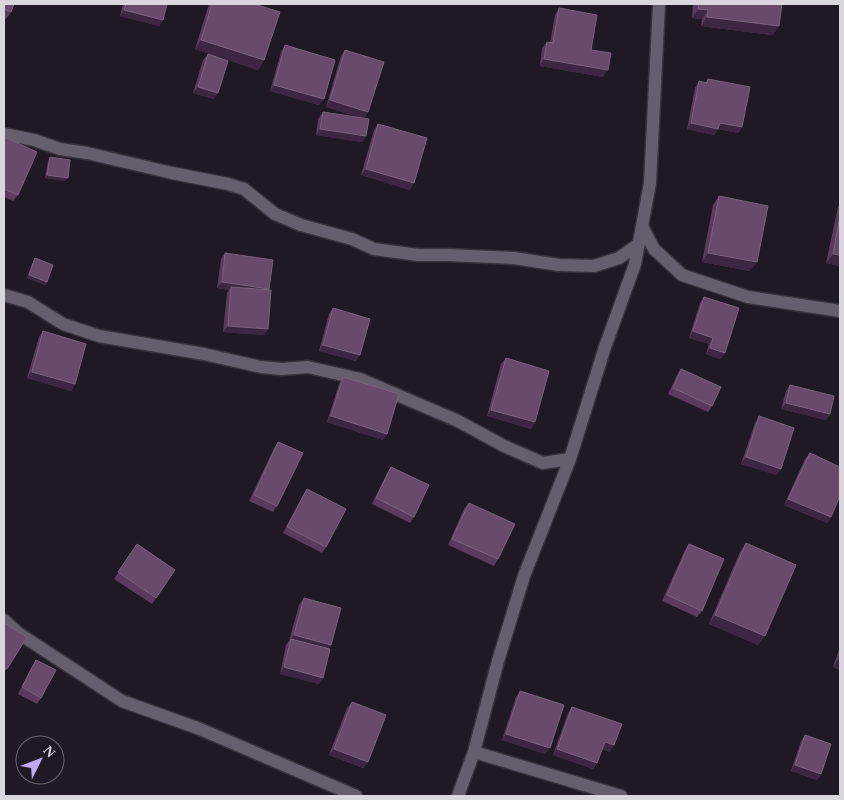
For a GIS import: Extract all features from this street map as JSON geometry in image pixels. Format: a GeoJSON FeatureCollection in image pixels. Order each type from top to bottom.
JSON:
{"type":"FeatureCollection","features":[{"type":"Feature","properties":{"kind":"street"},"geometry":{"type":"LineString","coordinates":[[458,796],[474,752],[498,661],[524,576],[570,459],[605,347],[635,264],[650,183],[659,4]]}},
{"type":"Feature","properties":{"kind":"street"},"geometry":{"type":"LineString","coordinates":[[4,134],[34,140],[60,149],[87,152],[172,173],[228,184],[244,189],[275,214],[301,225],[352,239],[374,249],[418,255],[514,258],[559,265],[594,266],[619,258],[639,244]]}},
{"type":"Feature","properties":{"kind":"street"},"geometry":{"type":"LineString","coordinates":[[642,226],[654,249],[682,275],[748,297],[840,310]]}},
{"type":"Feature","properties":{"kind":"street"},"geometry":{"type":"LineString","coordinates":[[4,295],[28,302],[62,324],[99,336],[204,354],[261,367],[282,369],[308,368],[360,379],[458,421],[504,446],[543,463],[570,459]]}},
{"type":"Feature","properties":{"kind":"street"},"geometry":{"type":"LineString","coordinates":[[4,620],[18,633],[122,701],[200,729],[356,796]]}},
{"type":"Feature","properties":{"kind":"street"},"geometry":{"type":"LineString","coordinates":[[474,752],[621,796]]}},
{"type":"Feature","properties":{"kind":"building"},"geometry":{"type":"Polygon","coordinates":[[[4,4],[14,4],[11,12],[4,9],[4,4]]]}},
{"type":"Feature","properties":{"kind":"building"},"geometry":{"type":"Polygon","coordinates":[[[126,4],[167,4],[163,20],[124,10],[126,4]]]}},
{"type":"Feature","properties":{"kind":"building"},"geometry":{"type":"Polygon","coordinates":[[[212,4],[254,4],[280,12],[264,60],[201,40],[212,4]]]}},
{"type":"Feature","properties":{"kind":"building"},"geometry":{"type":"Polygon","coordinates":[[[699,4],[782,4],[779,26],[707,17],[708,10],[698,9],[699,4]]]}},
{"type":"Feature","properties":{"kind":"building"},"geometry":{"type":"Polygon","coordinates":[[[559,8],[597,15],[591,50],[611,53],[608,70],[544,59],[547,42],[553,43],[559,8]]]}},
{"type":"Feature","properties":{"kind":"building"},"geometry":{"type":"Polygon","coordinates":[[[285,45],[335,60],[324,99],[274,85],[285,45]]]}},
{"type":"Feature","properties":{"kind":"building"},"geometry":{"type":"Polygon","coordinates":[[[345,50],[384,62],[368,112],[330,100],[345,50]]]}},
{"type":"Feature","properties":{"kind":"building"},"geometry":{"type":"Polygon","coordinates":[[[208,54],[228,61],[218,93],[198,87],[208,54]]]}},
{"type":"Feature","properties":{"kind":"building"},"geometry":{"type":"Polygon","coordinates":[[[708,79],[750,87],[742,127],[720,123],[718,129],[691,123],[699,81],[707,83],[708,79]]]}},
{"type":"Feature","properties":{"kind":"building"},"geometry":{"type":"Polygon","coordinates":[[[323,112],[369,119],[366,136],[320,129],[323,112]]]}},
{"type":"Feature","properties":{"kind":"building"},"geometry":{"type":"Polygon","coordinates":[[[378,124],[427,138],[414,183],[366,169],[378,124]]]}},
{"type":"Feature","properties":{"kind":"building"},"geometry":{"type":"Polygon","coordinates":[[[4,137],[37,152],[18,195],[4,189],[4,137]]]}},
{"type":"Feature","properties":{"kind":"building"},"geometry":{"type":"Polygon","coordinates":[[[50,157],[70,160],[68,178],[47,175],[50,157]]]}},
{"type":"Feature","properties":{"kind":"building"},"geometry":{"type":"Polygon","coordinates":[[[719,196],[768,206],[757,262],[708,253],[719,196]]]}},
{"type":"Feature","properties":{"kind":"building"},"geometry":{"type":"Polygon","coordinates":[[[840,216],[840,255],[833,254],[840,216]]]}},
{"type":"Feature","properties":{"kind":"building"},"geometry":{"type":"Polygon","coordinates":[[[225,253],[273,260],[269,289],[222,282],[225,253]]]}},
{"type":"Feature","properties":{"kind":"building"},"geometry":{"type":"Polygon","coordinates":[[[35,258],[53,265],[47,282],[29,275],[35,258]]]}},
{"type":"Feature","properties":{"kind":"building"},"geometry":{"type":"Polygon","coordinates":[[[231,287],[271,290],[268,329],[228,326],[231,287]]]}},
{"type":"Feature","properties":{"kind":"building"},"geometry":{"type":"Polygon","coordinates":[[[704,297],[739,308],[725,353],[710,348],[713,338],[693,331],[704,297]]]}},
{"type":"Feature","properties":{"kind":"building"},"geometry":{"type":"Polygon","coordinates":[[[333,308],[370,319],[360,355],[323,345],[333,308]]]}},
{"type":"Feature","properties":{"kind":"building"},"geometry":{"type":"Polygon","coordinates":[[[43,331],[86,344],[75,384],[32,372],[43,331]]]}},
{"type":"Feature","properties":{"kind":"building"},"geometry":{"type":"Polygon","coordinates":[[[506,358],[549,371],[535,422],[491,410],[506,358]]]}},
{"type":"Feature","properties":{"kind":"building"},"geometry":{"type":"Polygon","coordinates":[[[681,369],[721,387],[712,406],[673,388],[681,369]]]}},
{"type":"Feature","properties":{"kind":"building"},"geometry":{"type":"Polygon","coordinates":[[[343,377],[399,394],[387,434],[331,416],[343,377]]]}},
{"type":"Feature","properties":{"kind":"building"},"geometry":{"type":"Polygon","coordinates":[[[790,385],[834,396],[830,414],[786,403],[790,385]]]}},
{"type":"Feature","properties":{"kind":"building"},"geometry":{"type":"Polygon","coordinates":[[[759,416],[794,428],[781,469],[746,457],[759,416]]]}},
{"type":"Feature","properties":{"kind":"building"},"geometry":{"type":"Polygon","coordinates":[[[278,442],[303,453],[277,506],[254,495],[278,442]]]}},
{"type":"Feature","properties":{"kind":"building"},"geometry":{"type":"Polygon","coordinates":[[[810,453],[840,467],[840,496],[831,517],[788,499],[810,453]]]}},
{"type":"Feature","properties":{"kind":"building"},"geometry":{"type":"Polygon","coordinates":[[[391,467],[429,485],[414,517],[376,498],[391,467]]]}},
{"type":"Feature","properties":{"kind":"building"},"geometry":{"type":"Polygon","coordinates":[[[307,489],[346,509],[326,547],[287,527],[307,489]]]}},
{"type":"Feature","properties":{"kind":"building"},"geometry":{"type":"Polygon","coordinates":[[[469,503],[515,524],[498,559],[452,539],[469,503]]]}},
{"type":"Feature","properties":{"kind":"building"},"geometry":{"type":"Polygon","coordinates":[[[746,543],[796,565],[765,636],[715,615],[746,543]]]}},
{"type":"Feature","properties":{"kind":"building"},"geometry":{"type":"Polygon","coordinates":[[[137,544],[175,570],[156,598],[118,572],[137,544]]]}},
{"type":"Feature","properties":{"kind":"building"},"geometry":{"type":"Polygon","coordinates":[[[689,544],[724,559],[702,611],[667,595],[689,544]]]}},
{"type":"Feature","properties":{"kind":"building"},"geometry":{"type":"Polygon","coordinates":[[[304,598],[341,608],[331,645],[294,635],[304,598]]]}},
{"type":"Feature","properties":{"kind":"building"},"geometry":{"type":"Polygon","coordinates":[[[4,623],[27,637],[7,669],[4,667],[4,623]]]}},
{"type":"Feature","properties":{"kind":"building"},"geometry":{"type":"Polygon","coordinates":[[[291,639],[330,649],[323,678],[284,667],[291,639]]]}},
{"type":"Feature","properties":{"kind":"building"},"geometry":{"type":"Polygon","coordinates":[[[36,660],[56,670],[41,698],[22,687],[36,660]]]}},
{"type":"Feature","properties":{"kind":"building"},"geometry":{"type":"Polygon","coordinates":[[[520,691],[564,705],[550,748],[506,734],[520,691]]]}},
{"type":"Feature","properties":{"kind":"building"},"geometry":{"type":"Polygon","coordinates":[[[352,702],[386,715],[368,762],[334,749],[352,702]]]}},
{"type":"Feature","properties":{"kind":"building"},"geometry":{"type":"Polygon","coordinates":[[[572,707],[622,724],[614,745],[605,742],[597,763],[557,749],[572,707]]]}},
{"type":"Feature","properties":{"kind":"building"},"geometry":{"type":"Polygon","coordinates":[[[805,735],[831,744],[821,774],[795,765],[805,735]]]}}]}
